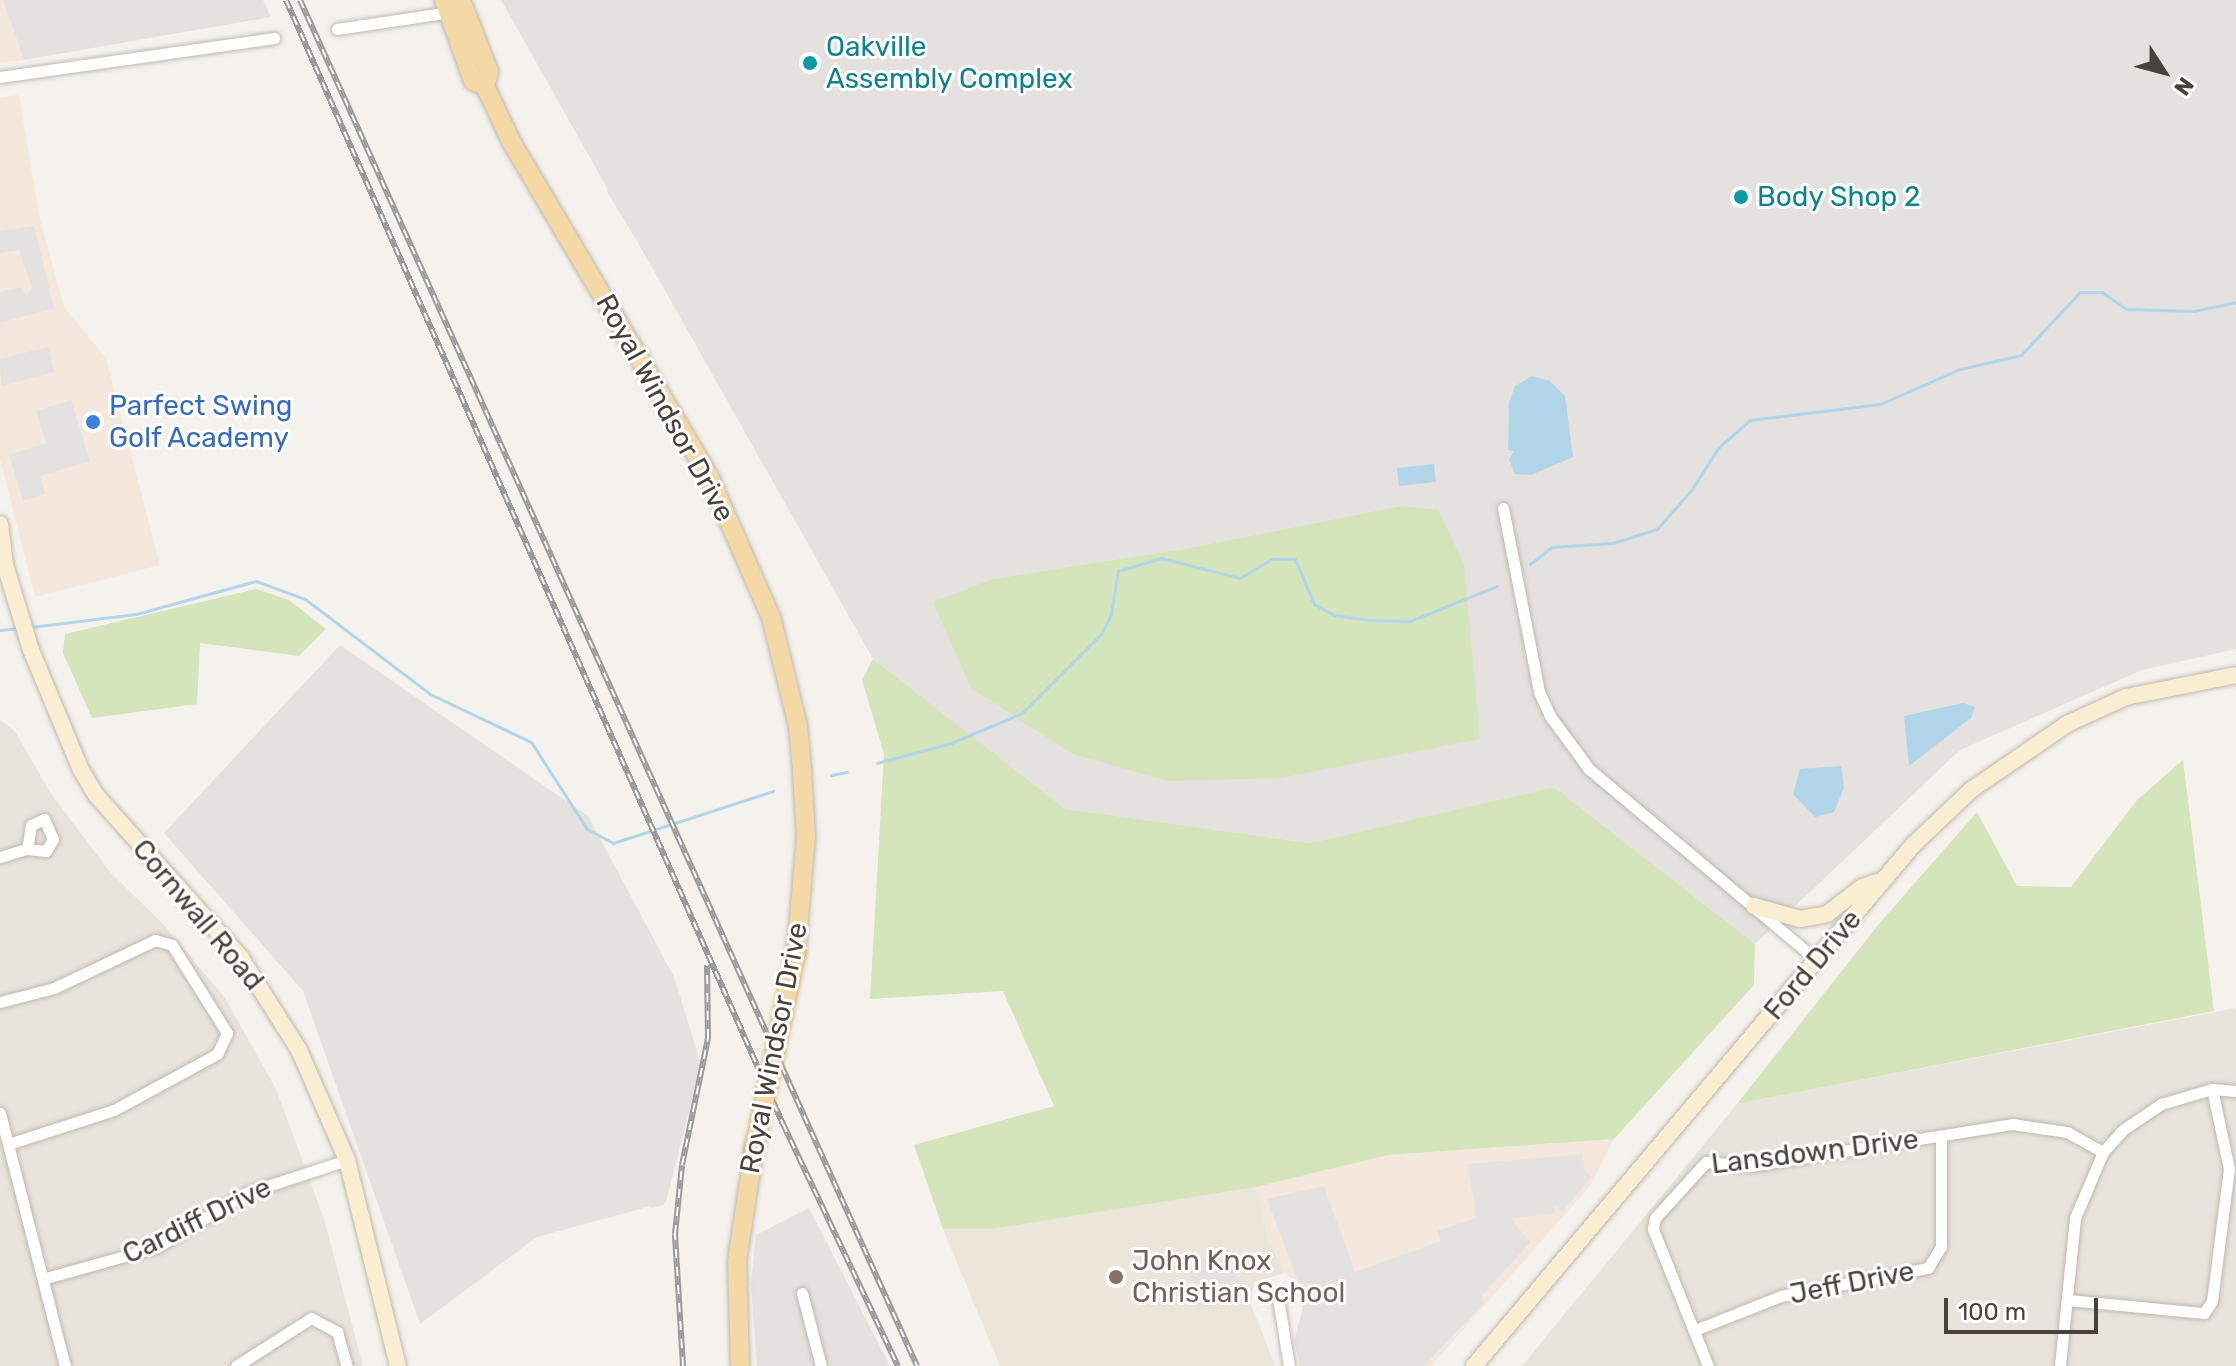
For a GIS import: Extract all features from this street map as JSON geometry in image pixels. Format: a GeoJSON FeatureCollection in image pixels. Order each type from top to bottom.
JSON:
{"type":"FeatureCollection","features":[{"type":"Feature","properties":{"kind":"main road","name":"Royal Windsor Drive"},"geometry":{"type":"LineString","coordinates":[[455,6],[473,81],[485,86],[518,155],[709,476],[771,617],[798,726],[806,836],[796,953],[754,1150],[737,1261],[740,1366]]}},
{"type":"Feature","properties":{"kind":"main road","name":"Cornwall Road"},"geometry":{"type":"LineString","coordinates":[[0,524],[2,564],[31,650],[63,732],[96,795],[241,958],[299,1050],[347,1160],[398,1366]]}},
{"type":"Feature","properties":{"kind":"main road","name":"Ford Drive"},"geometry":{"type":"LineString","coordinates":[[1474,1366],[1886,880],[1971,790],[2067,724],[2126,697],[2234,672]]}},
{"type":"Feature","properties":{"kind":"main road"},"geometry":{"type":"LineString","coordinates":[[1754,906],[1800,919],[1827,914],[1862,887],[1886,880]]}},
{"type":"Feature","properties":{"kind":"street"},"geometry":{"type":"LineString","coordinates":[[337,29],[455,6]]}},
{"type":"Feature","properties":{"kind":"street"},"geometry":{"type":"LineString","coordinates":[[0,77],[274,38]]}},
{"type":"Feature","properties":{"kind":"street"},"geometry":{"type":"LineString","coordinates":[[1503,508],[1539,692],[1550,716],[1589,769],[1817,960]]}},
{"type":"Feature","properties":{"kind":"street"},"geometry":{"type":"LineString","coordinates":[[0,857],[27,849]]}},
{"type":"Feature","properties":{"kind":"street"},"geometry":{"type":"LineString","coordinates":[[0,1002],[54,988],[155,940],[172,945],[227,1033],[217,1054],[114,1110],[8,1144]]}},
{"type":"Feature","properties":{"kind":"street"},"geometry":{"type":"LineString","coordinates":[[2068,1300],[2204,1313],[2212,1301],[2229,1169],[2212,1089]]}},
{"type":"Feature","properties":{"kind":"street"},"geometry":{"type":"LineString","coordinates":[[2060,1366],[2075,1218],[2103,1152],[2124,1129],[2161,1104],[2212,1089],[2236,1091]]}},
{"type":"Feature","properties":{"kind":"street"},"geometry":{"type":"LineString","coordinates":[[0,1113],[46,1278],[65,1366]]}},
{"type":"Feature","properties":{"kind":"street","name":"Lansdown Drive"},"geometry":{"type":"LineString","coordinates":[[1708,1366],[1653,1229],[1655,1218],[1697,1168],[1715,1160],[1750,1166],[2039,1124],[2103,1152]]}},
{"type":"Feature","properties":{"kind":"street","name":"Jeff Drive"},"geometry":{"type":"LineString","coordinates":[[1695,1330],[1781,1296],[1928,1268],[1941,1246],[1941,1136]]}},
{"type":"Feature","properties":{"kind":"street","name":"Cardiff Drive"},"geometry":{"type":"LineString","coordinates":[[46,1278],[157,1247],[246,1193],[347,1160]]}},
{"type":"Feature","properties":{"kind":"street"},"geometry":{"type":"LineString","coordinates":[[802,1293],[821,1366]]}},
{"type":"Feature","properties":{"kind":"street"},"geometry":{"type":"LineString","coordinates":[[1278,1298],[1289,1366]]}},
{"type":"Feature","properties":{"kind":"street"},"geometry":{"type":"LineString","coordinates":[[236,1366],[311,1318],[337,1332],[347,1366]]}},
{"type":"Feature","properties":{"kind":"shaded area"},"geometry":{"type":"Polygon","coordinates":[[[0,0],[3,0],[24,60],[0,63],[0,0]]]}},
{"type":"Feature","properties":{"kind":"shaded area"},"geometry":{"type":"Polygon","coordinates":[[[3,0],[263,0],[271,17],[24,60],[3,0]]]}},
{"type":"Feature","properties":{"kind":"shaded area"},"geometry":{"type":"Polygon","coordinates":[[[501,0],[2236,0],[2236,649],[2142,670],[1960,750],[1755,944],[1554,787],[1310,843],[1064,809],[873,659],[501,0]],[[1400,506],[1189,548],[993,579],[1480,739],[1400,506]]]}},
{"type":"Feature","properties":{"kind":"shaded area"},"geometry":{"type":"Polygon","coordinates":[[[731,0],[755,17],[726,61],[814,120],[876,456],[782,444],[736,404],[606,190],[641,180],[610,32],[618,15],[690,63],[731,0]]]}},
{"type":"Feature","properties":{"kind":"shaded area"},"geometry":{"type":"Polygon","coordinates":[[[19,95],[39,215],[64,307],[106,358],[160,565],[35,597],[0,459],[0,97],[19,95]]]}},
{"type":"Feature","properties":{"kind":"shaded area"},"geometry":{"type":"Polygon","coordinates":[[[34,226],[54,308],[0,323],[0,292],[22,287],[26,295],[32,288],[19,250],[0,253],[0,231],[34,226]]]}},
{"type":"Feature","properties":{"kind":"shaded area"},"geometry":{"type":"Polygon","coordinates":[[[48,347],[54,372],[1,386],[0,359],[48,347]]]}},
{"type":"Feature","properties":{"kind":"shaded area"},"geometry":{"type":"Polygon","coordinates":[[[71,400],[90,461],[40,476],[45,494],[23,501],[9,455],[46,443],[36,411],[71,400]]]}},
{"type":"Feature","properties":{"kind":"shaded area"},"geometry":{"type":"Polygon","coordinates":[[[2236,413],[2236,629],[1877,684],[1882,741],[1734,763],[1713,728],[1696,662],[1734,660],[1728,615],[1819,592],[1802,479],[2236,413]]]}},
{"type":"Feature","properties":{"kind":"shaded area"},"geometry":{"type":"Polygon","coordinates":[[[340,645],[588,816],[674,977],[701,1064],[666,1202],[537,1237],[420,1324],[303,991],[164,833],[340,645]]]}},
{"type":"Feature","properties":{"kind":"shaded area"},"geometry":{"type":"Polygon","coordinates":[[[0,720],[15,731],[51,794],[110,872],[163,924],[225,998],[276,1089],[324,1219],[363,1366],[0,1366],[0,720]]]}},
{"type":"Feature","properties":{"kind":"shaded area"},"geometry":{"type":"Polygon","coordinates":[[[2236,1008],[2236,1366],[1522,1366],[1737,1104],[2236,1008]]]}},
{"type":"Feature","properties":{"kind":"shaded area"},"geometry":{"type":"Polygon","coordinates":[[[659,1106],[680,1113],[664,1205],[651,1208],[652,1201],[583,1219],[581,1211],[571,1215],[566,1192],[659,1106]]]}},
{"type":"Feature","properties":{"kind":"shaded area"},"geometry":{"type":"Polygon","coordinates":[[[1614,1139],[1590,1186],[1431,1366],[1305,1366],[1307,1294],[1285,1273],[1269,1242],[1256,1187],[1388,1155],[1614,1139]]]}},
{"type":"Feature","properties":{"kind":"shaded area"},"geometry":{"type":"Polygon","coordinates":[[[1583,1154],[1584,1170],[1592,1176],[1562,1212],[1556,1205],[1554,1214],[1511,1218],[1530,1243],[1482,1295],[1483,1304],[1424,1366],[1300,1366],[1294,1340],[1305,1300],[1267,1199],[1324,1186],[1355,1272],[1441,1241],[1437,1231],[1476,1218],[1468,1164],[1583,1154]]]}},
{"type":"Feature","properties":{"kind":"shaded area","name":"John Knox Christian School"},"geometry":{"type":"Polygon","coordinates":[[[1256,1187],[1269,1242],[1285,1273],[1254,1282],[1251,1304],[1275,1366],[1000,1366],[943,1229],[992,1229],[1256,1187]]]}},
{"type":"Feature","properties":{"kind":"shaded area"},"geometry":{"type":"Polygon","coordinates":[[[809,1208],[890,1366],[757,1366],[751,1284],[756,1235],[809,1208]]]}},
{"type":"Feature","properties":{"kind":"shaded area"},"geometry":{"type":"Polygon","coordinates":[[[1254,1255],[1256,1266],[1236,1269],[1241,1301],[1197,1309],[1190,1267],[1254,1255]]]}},
{"type":"Feature","properties":{"kind":"green space"},"geometry":{"type":"Polygon","coordinates":[[[1400,506],[1438,510],[1464,564],[1480,739],[1280,778],[1168,781],[1073,754],[971,688],[933,602],[993,579],[1189,548],[1400,506]]]}},
{"type":"Feature","properties":{"kind":"green space"},"geometry":{"type":"Polygon","coordinates":[[[256,589],[289,600],[326,629],[299,656],[200,643],[197,704],[92,718],[63,653],[65,634],[256,589]]]}},
{"type":"Feature","properties":{"kind":"green space"},"geometry":{"type":"Polygon","coordinates":[[[873,659],[1065,809],[1310,843],[1554,787],[1755,944],[1754,985],[1614,1139],[1388,1155],[1256,1187],[992,1229],[943,1229],[914,1145],[1054,1106],[1003,991],[870,999],[884,754],[862,680],[873,659]]]}},
{"type":"Feature","properties":{"kind":"green space"},"geometry":{"type":"Polygon","coordinates":[[[2183,760],[2214,1011],[1737,1104],[1878,925],[1977,812],[2017,886],[2071,887],[2137,800],[2183,760]]]}},
{"type":"Feature","properties":{"kind":"water"},"geometry":{"type":"Polygon","coordinates":[[[1532,376],[1550,381],[1565,396],[1573,457],[1531,475],[1515,474],[1509,459],[1514,451],[1508,450],[1509,403],[1515,386],[1532,376]]]}},
{"type":"Feature","properties":{"kind":"water"},"geometry":{"type":"Polygon","coordinates":[[[1434,464],[1436,482],[1399,486],[1397,468],[1434,464]]]}},
{"type":"Feature","properties":{"kind":"water"},"geometry":{"type":"Polygon","coordinates":[[[1963,703],[1975,707],[1971,718],[1909,766],[1904,716],[1963,703]]]}},
{"type":"Feature","properties":{"kind":"water"},"geometry":{"type":"Polygon","coordinates":[[[1841,766],[1844,788],[1834,812],[1815,817],[1793,794],[1800,769],[1841,766]]]}},
{"type":"Feature","properties":{"kind":"waterway"},"geometry":{"type":"LineString","coordinates":[[1530,564],[1552,547],[1613,543],[1657,529],[1692,489],[1718,448],[1750,420],[1880,404],[1960,369],[2021,355],[2080,292],[2102,292],[2126,309],[2194,311],[2236,302]]}},
{"type":"Feature","properties":{"kind":"waterway"},"geometry":{"type":"LineString","coordinates":[[877,763],[951,743],[1022,713],[1101,634],[1111,614],[1118,571],[1161,558],[1240,578],[1272,559],[1295,559],[1314,604],[1334,615],[1370,620],[1410,621],[1497,586]]}},
{"type":"Feature","properties":{"kind":"waterway"},"geometry":{"type":"LineString","coordinates":[[31,627],[136,614],[256,581],[305,599],[430,694],[531,742],[587,829],[613,843],[773,791]]}},
{"type":"Feature","properties":{"kind":"waterway"},"geometry":{"type":"LineString","coordinates":[[0,630],[20,628]]}},
{"type":"Feature","properties":{"kind":"waterway"},"geometry":{"type":"LineString","coordinates":[[831,775],[847,772]]}},
{"type":"Feature","properties":{"kind":"railway"},"geometry":{"type":"LineString","coordinates":[[286,0],[783,1124],[898,1366]]}},
{"type":"Feature","properties":{"kind":"railway"},"geometry":{"type":"LineString","coordinates":[[300,0],[917,1366]]}},
{"type":"Feature","properties":{"kind":"railway"},"geometry":{"type":"LineString","coordinates":[[683,1366],[675,1234],[682,1165],[708,1038],[707,965]]}},
{"type":"Feature","properties":{"kind":"place","name":"Oakville Assembly Complex"},"geometry":{"type":"Point","coordinates":[810,63]}},
{"type":"Feature","properties":{"kind":"place","name":"Body Shop 2"},"geometry":{"type":"Point","coordinates":[1741,197]}},
{"type":"Feature","properties":{"kind":"place","name":"Parfect Swing Golf Academy"},"geometry":{"type":"Point","coordinates":[93,422]}},
{"type":"Feature","properties":{"kind":"place","name":"John Knox Christian School"},"geometry":{"type":"Point","coordinates":[1116,1277]}}]}
